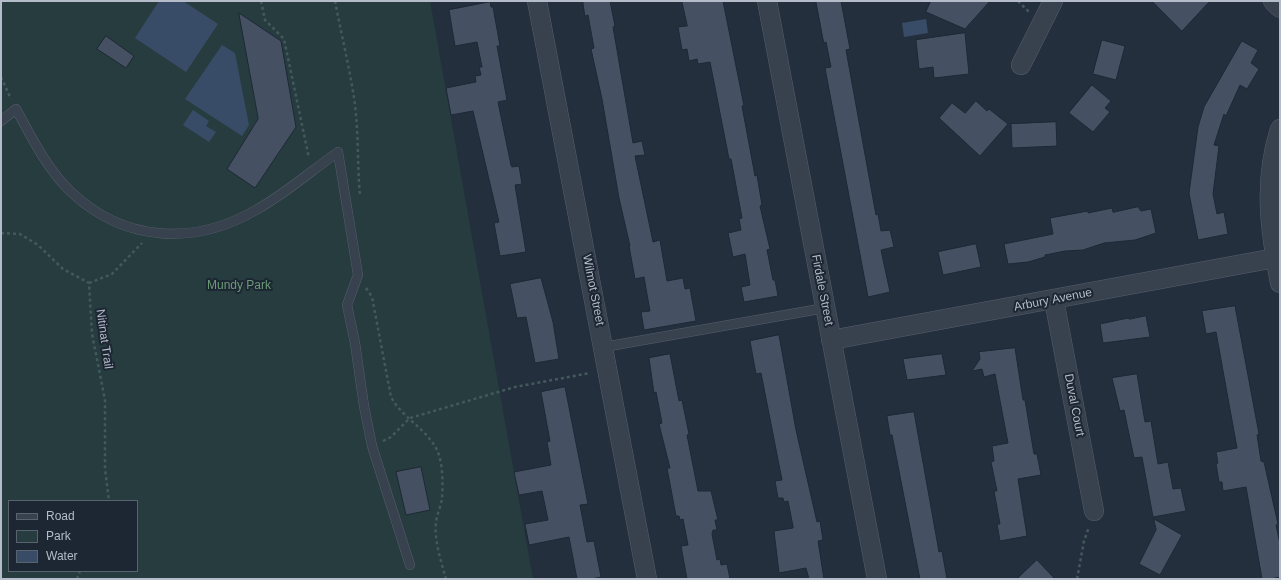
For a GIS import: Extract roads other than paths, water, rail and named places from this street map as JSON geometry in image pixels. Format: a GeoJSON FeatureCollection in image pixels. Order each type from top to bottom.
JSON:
{"type":"FeatureCollection","features":[{"type":"Feature","properties":{"kind":"street","name":"Wilmot Street"},"geometry":{"type":"LineString","coordinates":[[537,1],[647,579]]}},
{"type":"Feature","properties":{"kind":"street","name":"Firdale Street"},"geometry":{"type":"LineString","coordinates":[[767,1],[877,579]]}},
{"type":"Feature","properties":{"kind":"street"},"geometry":{"type":"LineString","coordinates":[[1021,64],[1053,1]]}},
{"type":"Feature","properties":{"kind":"street"},"geometry":{"type":"LineString","coordinates":[[1273,1],[1280,8]]}},
{"type":"Feature","properties":{"kind":"street"},"geometry":{"type":"LineString","coordinates":[[1280,129],[1269,183],[1270,223],[1280,283]]}},
{"type":"Feature","properties":{"kind":"street","name":"Arbury Avenue"},"geometry":{"type":"LineString","coordinates":[[831,340],[1275,258]]}},
{"type":"Feature","properties":{"kind":"street","name":"Duval Court"},"geometry":{"type":"LineString","coordinates":[[1054,300],[1094,511]]}},
{"type":"Feature","properties":{"kind":"lane"},"geometry":{"type":"LineString","coordinates":[[1,121],[16,109],[38,149],[55,174],[71,192],[94,210],[112,221],[152,233],[191,234],[233,222],[257,210],[338,152],[358,275],[347,305],[355,343],[372,446],[410,565]]}},
{"type":"Feature","properties":{"kind":"lane"},"geometry":{"type":"LineString","coordinates":[[604,348],[825,308]]}},
{"type":"Feature","properties":{"kind":"water"},"geometry":{"type":"Polygon","coordinates":[[[159,1],[183,1],[218,24],[186,72],[135,38],[159,1]]]}},
{"type":"Feature","properties":{"kind":"water"},"geometry":{"type":"Polygon","coordinates":[[[926,19],[928,33],[904,37],[902,23],[926,19]]]}},
{"type":"Feature","properties":{"kind":"water"},"geometry":{"type":"Polygon","coordinates":[[[222,45],[235,53],[249,125],[242,136],[185,99],[222,45]]]}},
{"type":"Feature","properties":{"kind":"water"},"geometry":{"type":"Polygon","coordinates":[[[193,110],[209,121],[206,126],[216,132],[209,142],[183,125],[193,110]]]}},
{"type":"Feature","properties":{"kind":"park label","name":"Mundy Park"},"geometry":{"type":"Point","coordinates":[239,286]}}]}
